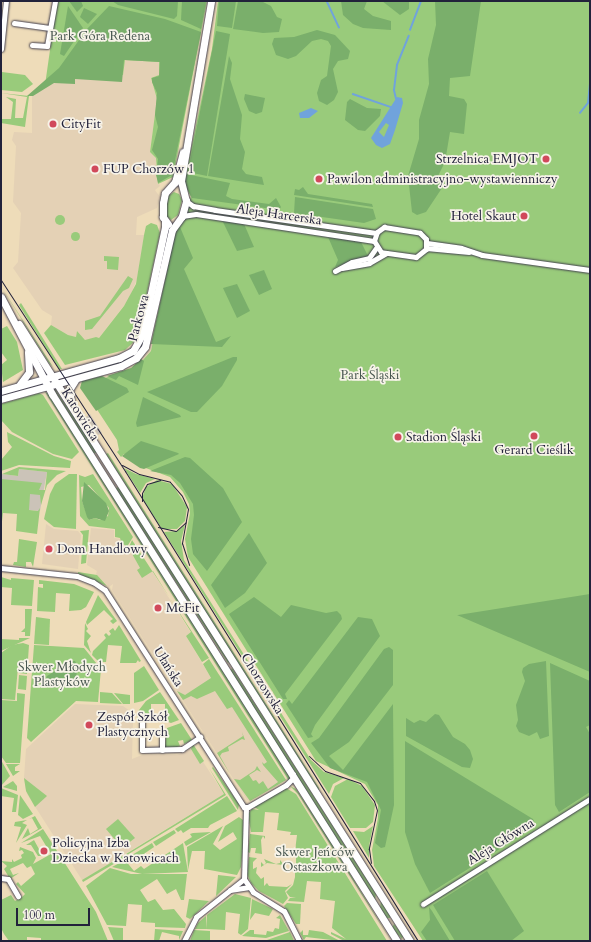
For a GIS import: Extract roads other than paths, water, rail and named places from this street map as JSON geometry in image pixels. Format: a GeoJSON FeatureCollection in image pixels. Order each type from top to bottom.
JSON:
{"type":"FeatureCollection","features":[{"type":"Feature","properties":{"kind":"main road"},"geometry":{"type":"LineString","coordinates":[[164,221],[174,225],[182,216],[186,198],[181,183],[187,136],[211,1]]}},
{"type":"Feature","properties":{"kind":"main road"},"geometry":{"type":"LineString","coordinates":[[169,189],[175,182],[187,136]]}},
{"type":"Feature","properties":{"kind":"main road"},"geometry":{"type":"LineString","coordinates":[[169,189],[176,189],[186,198]]}},
{"type":"Feature","properties":{"kind":"main road","name":"Parkowa"},"geometry":{"type":"LineString","coordinates":[[2,393],[20,385],[124,356],[138,344],[166,227],[162,203],[169,189]]}},
{"type":"Feature","properties":{"kind":"main road","name":"Parkowa"},"geometry":{"type":"LineString","coordinates":[[2,393],[57,383],[124,365],[142,351],[147,341],[174,225]]}},
{"type":"Feature","properties":{"kind":"main road","name":"Katowicka"},"geometry":{"type":"LineString","coordinates":[[1,297],[93,440]]}},
{"type":"Feature","properties":{"kind":"main road","name":"Katowicka"},"geometry":{"type":"LineString","coordinates":[[15,319],[28,350],[48,385],[132,520]]}},
{"type":"Feature","properties":{"kind":"main road"},"geometry":{"type":"LineString","coordinates":[[20,385],[29,372],[28,350]]}},
{"type":"Feature","properties":{"kind":"main road"},"geometry":{"type":"LineString","coordinates":[[72,406],[69,390],[78,378]]}},
{"type":"Feature","properties":{"kind":"main road","name":"Chorzowska"},"geometry":{"type":"LineString","coordinates":[[93,440],[409,941]]}},
{"type":"Feature","properties":{"kind":"main road"},"geometry":{"type":"LineString","coordinates":[[109,484],[118,478]]}},
{"type":"Feature","properties":{"kind":"main road","name":"Chorzowska"},"geometry":{"type":"LineString","coordinates":[[132,520],[303,789],[397,941]]}},
{"type":"Feature","properties":{"kind":"main road"},"geometry":{"type":"LineString","coordinates":[[225,668],[234,663]]}},
{"type":"Feature","properties":{"kind":"main road"},"geometry":{"type":"LineString","coordinates":[[375,906],[381,895]]}},
{"type":"Feature","properties":{"kind":"main road"},"geometry":{"type":"LineString","coordinates":[[386,924],[396,919]]}},
{"type":"Feature","properties":{"kind":"street"},"geometry":{"type":"LineString","coordinates":[[1,49],[6,1]]}},
{"type":"Feature","properties":{"kind":"street"},"geometry":{"type":"LineString","coordinates":[[32,45],[47,46],[55,1]]}},
{"type":"Feature","properties":{"kind":"street"},"geometry":{"type":"LineString","coordinates":[[14,24],[50,28]]}},
{"type":"Feature","properties":{"kind":"street","name":"Aleja Harcerska"},"geometry":{"type":"LineString","coordinates":[[186,198],[193,206],[376,233]]}},
{"type":"Feature","properties":{"kind":"street","name":"Aleja Harcerska"},"geometry":{"type":"LineString","coordinates":[[182,216],[191,214],[374,240]]}},
{"type":"Feature","properties":{"kind":"street"},"geometry":{"type":"LineString","coordinates":[[249,222],[250,215]]}},
{"type":"Feature","properties":{"kind":"street"},"geometry":{"type":"LineString","coordinates":[[316,231],[317,224]]}},
{"type":"Feature","properties":{"kind":"street"},"geometry":{"type":"LineString","coordinates":[[335,272],[352,262],[369,258],[376,248],[374,240],[376,233],[384,227],[418,232],[424,236],[427,245]]}},
{"type":"Feature","properties":{"kind":"street"},"geometry":{"type":"LineString","coordinates":[[427,245],[590,270]]}},
{"type":"Feature","properties":{"kind":"street"},"geometry":{"type":"LineString","coordinates":[[376,248],[386,253],[416,257],[427,245]]}},
{"type":"Feature","properties":{"kind":"street"},"geometry":{"type":"LineString","coordinates":[[342,268],[369,263],[386,253]]}},
{"type":"Feature","properties":{"kind":"street","name":"Ułańska"},"geometry":{"type":"LineString","coordinates":[[1,568],[70,575],[88,579],[101,587],[118,609],[246,808]]}},
{"type":"Feature","properties":{"kind":"street"},"geometry":{"type":"LineString","coordinates":[[142,722],[141,748],[162,750],[182,749],[200,737]]}},
{"type":"Feature","properties":{"kind":"street"},"geometry":{"type":"LineString","coordinates":[[162,734],[162,750]]}},
{"type":"Feature","properties":{"kind":"street"},"geometry":{"type":"LineString","coordinates":[[292,773],[293,778],[286,785],[246,808],[244,879],[248,887],[284,911],[299,941]]}},
{"type":"Feature","properties":{"kind":"street"},"geometry":{"type":"LineString","coordinates":[[286,785],[294,784],[303,789]]}},
{"type":"Feature","properties":{"kind":"street","name":"Aleja Główna"},"geometry":{"type":"LineString","coordinates":[[423,904],[590,798]]}},
{"type":"Feature","properties":{"kind":"street"},"geometry":{"type":"LineString","coordinates":[[1,878],[8,879],[18,896]]}},
{"type":"Feature","properties":{"kind":"street"},"geometry":{"type":"LineString","coordinates":[[184,941],[193,921],[244,879]]}},
{"type":"Feature","properties":{"kind":"street"},"geometry":{"type":"LineString","coordinates":[[230,890],[248,887]]}},
{"type":"Feature","properties":{"kind":"water"},"geometry":{"type":"Polygon","coordinates":[[[397,97],[402,98],[403,103],[390,144],[382,148],[376,145],[371,138],[397,97]],[[386,123],[379,132],[384,137],[389,125],[386,123]]]}},
{"type":"Feature","properties":{"kind":"water"},"geometry":{"type":"Polygon","coordinates":[[[311,108],[318,111],[309,118],[300,118],[299,113],[311,108]]]}},
{"type":"Feature","properties":{"kind":"waterway"},"geometry":{"type":"LineString","coordinates":[[327,1],[339,27]]}},
{"type":"Feature","properties":{"kind":"waterway"},"geometry":{"type":"LineString","coordinates":[[410,30],[421,1]]}},
{"type":"Feature","properties":{"kind":"waterway"},"geometry":{"type":"LineString","coordinates":[[396,99],[394,90],[397,65],[409,36]]}},
{"type":"Feature","properties":{"kind":"waterway"},"geometry":{"type":"LineString","coordinates":[[580,113],[588,103],[590,85]]}},
{"type":"Feature","properties":{"kind":"waterway"},"geometry":{"type":"LineString","coordinates":[[353,94],[391,107]]}},
{"type":"Feature","properties":{"kind":"tram line"},"geometry":{"type":"LineString","coordinates":[[1,280],[125,471],[418,941]]}},
{"type":"Feature","properties":{"kind":"tram line"},"geometry":{"type":"LineString","coordinates":[[122,465],[139,474],[170,482],[182,496],[188,509],[182,543],[189,565]]}},
{"type":"Feature","properties":{"kind":"tram line"},"geometry":{"type":"LineString","coordinates":[[142,501],[142,493],[147,484],[160,480]]}},
{"type":"Feature","properties":{"kind":"tram line"},"geometry":{"type":"LineString","coordinates":[[158,527],[176,531],[186,522]]}},
{"type":"Feature","properties":{"kind":"tram line"},"geometry":{"type":"LineString","coordinates":[[309,756],[325,771],[360,783],[374,801],[377,810],[369,849],[371,863]]}},
{"type":"Feature","properties":{"kind":"place","name":"CityFit"},"geometry":{"type":"Point","coordinates":[53,124]}},
{"type":"Feature","properties":{"kind":"place","name":"Strzelnica EMJOT"},"geometry":{"type":"Point","coordinates":[546,159]}},
{"type":"Feature","properties":{"kind":"place","name":"FUP Chorzów 1"},"geometry":{"type":"Point","coordinates":[95,169]}},
{"type":"Feature","properties":{"kind":"place","name":"Pawilon administracyjno-wystawienniczy"},"geometry":{"type":"Point","coordinates":[319,179]}},
{"type":"Feature","properties":{"kind":"place","name":"Hotel Skaut"},"geometry":{"type":"Point","coordinates":[524,216]}},
{"type":"Feature","properties":{"kind":"place","name":"Gerard Cieślik"},"geometry":{"type":"Point","coordinates":[534,436]}},
{"type":"Feature","properties":{"kind":"place","name":"Stadion Śląski"},"geometry":{"type":"Point","coordinates":[398,437]}},
{"type":"Feature","properties":{"kind":"place","name":"Dom Handlowy"},"geometry":{"type":"Point","coordinates":[49,549]}},
{"type":"Feature","properties":{"kind":"place","name":"McFit"},"geometry":{"type":"Point","coordinates":[158,608]}},
{"type":"Feature","properties":{"kind":"place","name":"Zespół Szkół Plastycznych"},"geometry":{"type":"Point","coordinates":[89,725]}},
{"type":"Feature","properties":{"kind":"place","name":"Policyjna Izba Dziecka w Katowicach"},"geometry":{"type":"Point","coordinates":[44,851]}},
{"type":"Feature","properties":{"kind":"park label","name":"Park Góra Redena"},"geometry":{"type":"Point","coordinates":[100,36]}},
{"type":"Feature","properties":{"kind":"park label","name":"Park Śląski"},"geometry":{"type":"Point","coordinates":[370,375]}},
{"type":"Feature","properties":{"kind":"park label","name":"Skwer Młodych Plastyków"},"geometry":{"type":"Point","coordinates":[62,676]}},
{"type":"Feature","properties":{"kind":"park label","name":"Skwer Jeńców Ostaszkowa"},"geometry":{"type":"Point","coordinates":[315,860]}}]}
